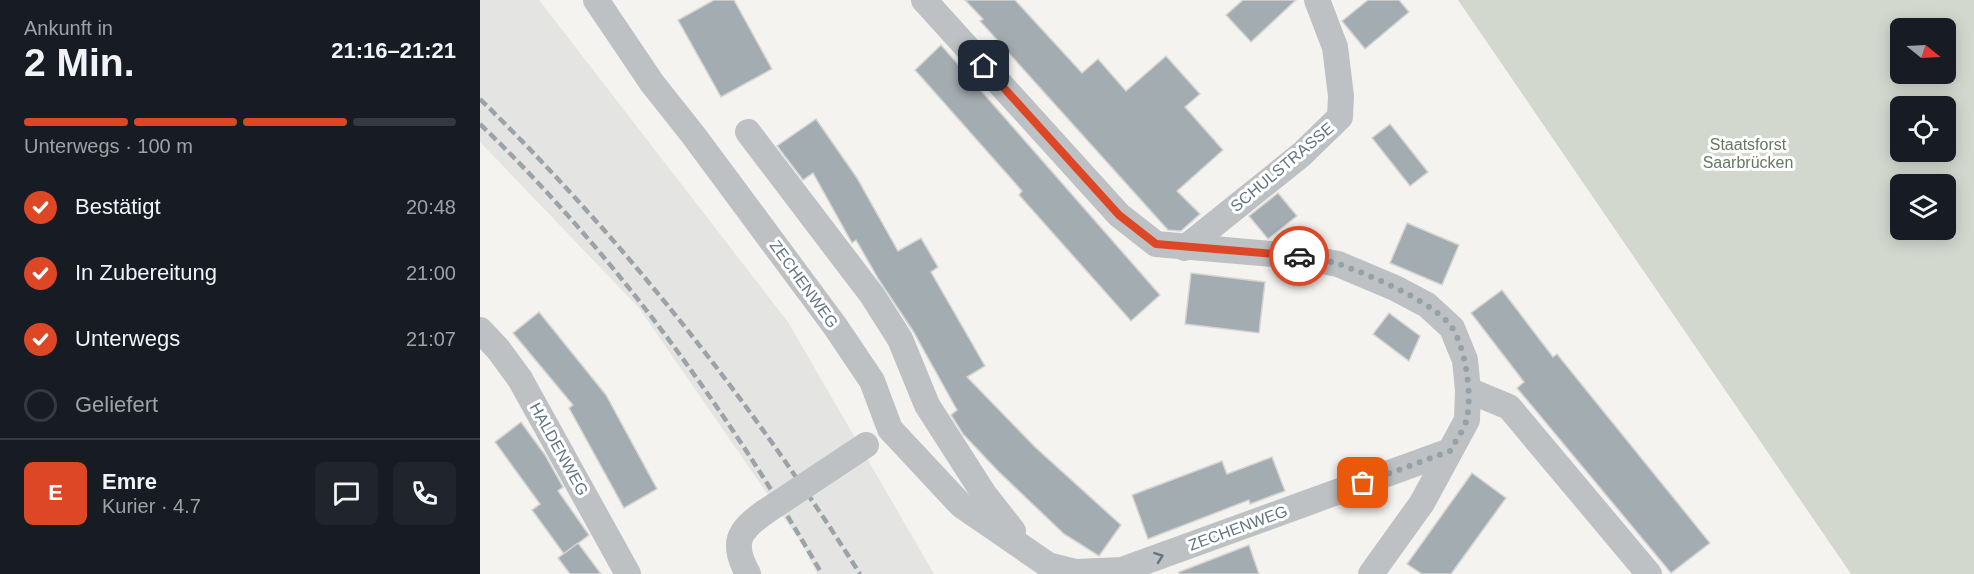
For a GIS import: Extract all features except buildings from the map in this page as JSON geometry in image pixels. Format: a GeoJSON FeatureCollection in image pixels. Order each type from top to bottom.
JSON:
{"type":"FeatureCollection","features":[{"type":"Feature","properties":{"kind":"street","name":"ZECHENWEG"},"geometry":{"type":"LineString","coordinates":[[596,0],[652,83],[835,326],[872,381],[891,429],[961,505],[1048,565],[1076,572],[1122,570],[1450,451]]}},
{"type":"Feature","properties":{"kind":"street"},"geometry":{"type":"LineString","coordinates":[[924,0],[1119,215],[1156,244],[1296,256],[1338,264],[1395,288],[1426,305],[1452,328],[1465,360],[1468,390],[1467,420],[1422,503],[1371,574]]}},
{"type":"Feature","properties":{"kind":"street","name":"SCHULSTRASSE"},"geometry":{"type":"LineString","coordinates":[[1185,248],[1302,154],[1340,117],[1341,96],[1335,47],[1317,0]]}},
{"type":"Feature","properties":{"kind":"street","name":"ZECHENWEG"},"geometry":{"type":"LineString","coordinates":[[748,132],[872,295],[900,339],[927,405],[984,494],[1026,548]]}},
{"type":"Feature","properties":{"kind":"street","name":"HALDENWEG"},"geometry":{"type":"LineString","coordinates":[[480,330],[498,349],[520,379],[628,574]]}},
{"type":"Feature","properties":{"kind":"street"},"geometry":{"type":"LineString","coordinates":[[1468,390],[1509,407],[1649,574]]}},
{"type":"Feature","properties":{"kind":"street"},"geometry":{"type":"LineString","coordinates":[[747,574],[739,558],[738,541],[747,525],[891,429]]}},
{"type":"Feature","properties":{"kind":"shaded area"},"geometry":{"type":"Polygon","coordinates":[[[480,0],[539,0],[788,322],[934,574],[817,574],[802,544],[639,308],[480,142],[480,0]]]}},
{"type":"Feature","properties":{"kind":"green space","name":"Staatsforst Saarbrücken"},"geometry":{"type":"Polygon","coordinates":[[[1458,0],[1974,0],[1974,574],[1851,574],[1458,0]]]}},
{"type":"Feature","properties":{"kind":"railway"},"geometry":{"type":"LineString","coordinates":[[480,99],[585,209],[684,326],[731,386],[819,510],[860,574]]}},
{"type":"Feature","properties":{"kind":"railway"},"geometry":{"type":"LineString","coordinates":[[480,124],[578,227],[667,337],[747,453],[822,574]]}},
{"type":"Feature","properties":{"kind":"way so far"},"geometry":{"type":"LineString","coordinates":[[1299,256],[1338,264],[1395,288],[1426,305],[1452,328],[1465,360],[1468,390],[1467,420],[1450,451],[1363,483]]}},
{"type":"Feature","properties":{"kind":"route"},"geometry":{"type":"LineString","coordinates":[[984,66],[1119,215],[1156,244],[1299,256]]}}]}
